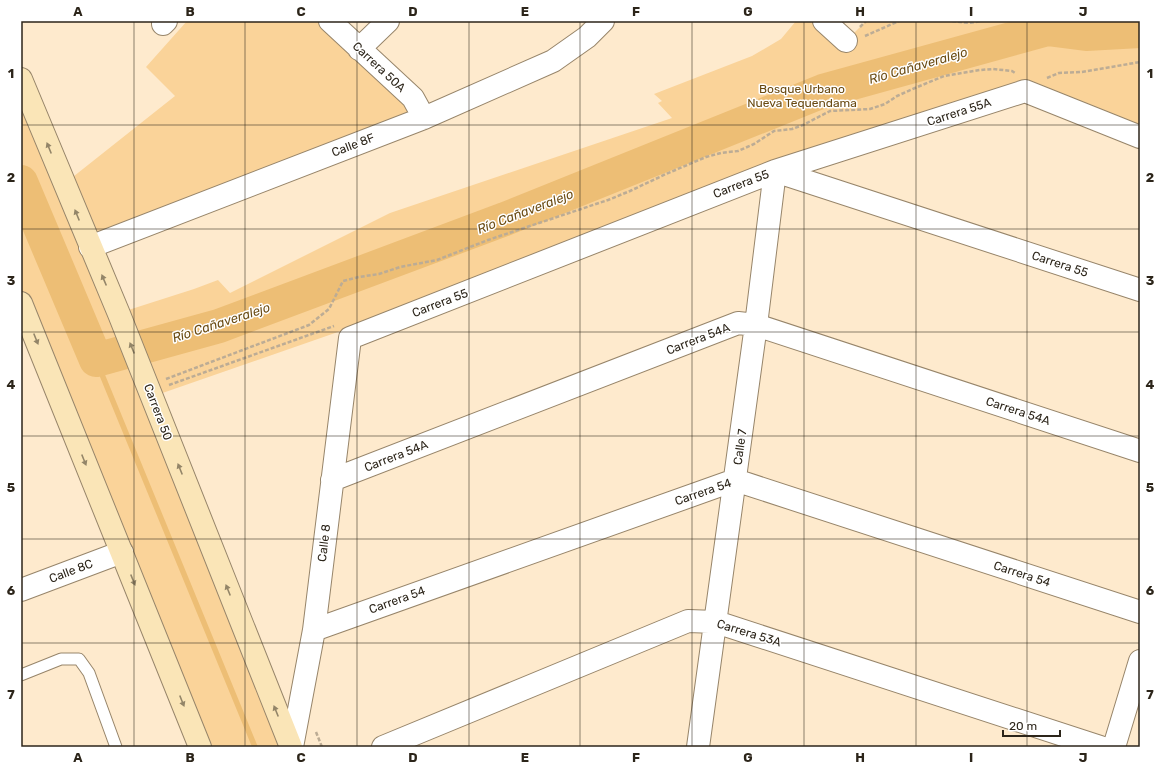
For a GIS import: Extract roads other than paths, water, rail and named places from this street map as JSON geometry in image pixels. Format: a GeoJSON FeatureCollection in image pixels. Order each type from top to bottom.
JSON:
{"type":"FeatureCollection","features":[{"type":"Feature","properties":{"kind":"main road","name":"Carrera 50"},"geometry":{"type":"LineString","coordinates":[[21,79],[119,314],[292,747]]}},
{"type":"Feature","properties":{"kind":"main road"},"geometry":{"type":"LineString","coordinates":[[21,303],[200,747]]}},
{"type":"Feature","properties":{"kind":"street","name":"Carrera 50A"},"geometry":{"type":"LineString","coordinates":[[330,21],[412,98],[424,118]]}},
{"type":"Feature","properties":{"kind":"street"},"geometry":{"type":"LineString","coordinates":[[360,49],[388,21]]}},
{"type":"Feature","properties":{"kind":"street","name":"Calle 8F"},"geometry":{"type":"LineString","coordinates":[[90,247],[424,118],[553,61],[587,37],[603,21]]}},
{"type":"Feature","properties":{"kind":"street"},"geometry":{"type":"LineString","coordinates":[[824,21],[846,41]]}},
{"type":"Feature","properties":{"kind":"street","name":"Carrera 55A"},"geometry":{"type":"LineString","coordinates":[[775,171],[1025,91],[1140,137]]}},
{"type":"Feature","properties":{"kind":"street","name":"Carrera 55"},"geometry":{"type":"LineString","coordinates":[[350,338],[775,171],[1140,290]]}},
{"type":"Feature","properties":{"kind":"street","name":"Calle 7"},"geometry":{"type":"LineString","coordinates":[[698,747],[756,325],[775,171]]}},
{"type":"Feature","properties":{"kind":"street","name":"Carrera 54A"},"geometry":{"type":"LineString","coordinates":[[332,480],[738,323],[756,325],[1140,451]]}},
{"type":"Feature","properties":{"kind":"street","name":"Calle 8"},"geometry":{"type":"LineString","coordinates":[[292,747],[314,630],[350,338]]}},
{"type":"Feature","properties":{"kind":"street","name":"Carrera 54"},"geometry":{"type":"LineString","coordinates":[[314,630],[735,480],[1140,612]]}},
{"type":"Feature","properties":{"kind":"street","name":"Calle 8C"},"geometry":{"type":"LineString","coordinates":[[21,590],[122,552]]}},
{"type":"Feature","properties":{"kind":"street","name":"Carrera 53A"},"geometry":{"type":"LineString","coordinates":[[383,747],[688,621],[716,622],[1100,747]]}},
{"type":"Feature","properties":{"kind":"street"},"geometry":{"type":"LineString","coordinates":[[1114,747],[1140,661]]}},
{"type":"Feature","properties":{"kind":"lane"},"geometry":{"type":"LineString","coordinates":[[21,675],[61,659],[79,659],[89,673],[116,747]]}},
{"type":"Feature","properties":{"kind":"waterway","name":"Río Cañaveralejo"},"geometry":{"type":"LineString","coordinates":[[21,182],[96,360],[219,326],[505,219],[823,91],[1047,29],[1086,34],[1140,31]]}},
{"type":"Feature","properties":{"kind":"waterway"},"geometry":{"type":"LineString","coordinates":[[96,360],[255,747]]}},
{"type":"Feature","properties":{"kind":"park label","name":"Bosque Urbano Nueva Tequendama"},"geometry":{"type":"Point","coordinates":[802,96]}}]}
